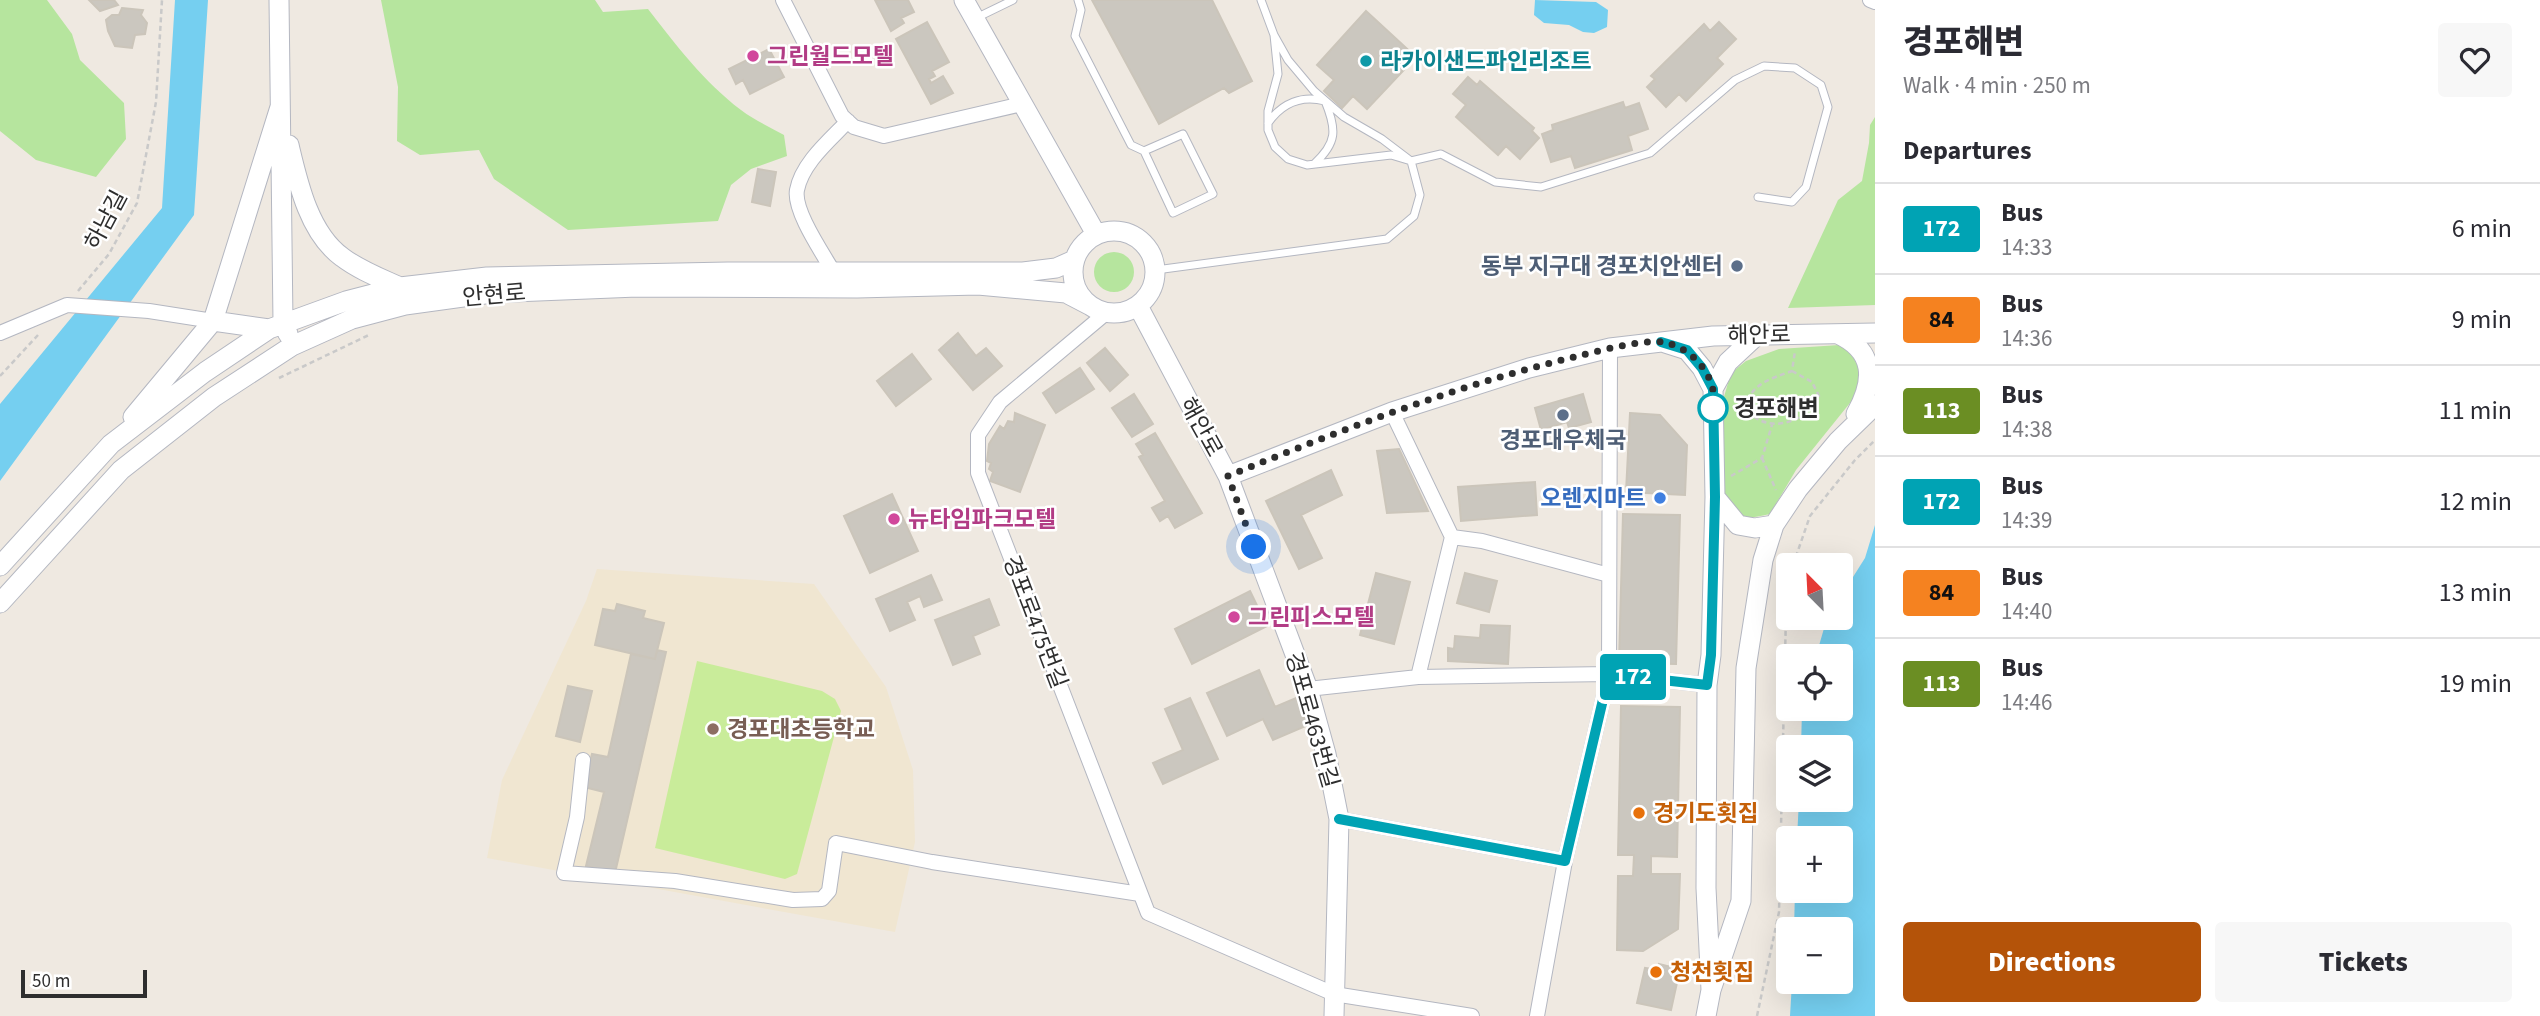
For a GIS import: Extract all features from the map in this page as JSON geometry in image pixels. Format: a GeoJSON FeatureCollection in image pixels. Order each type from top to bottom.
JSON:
{"type":"FeatureCollection","features":[{"type":"Feature","properties":{"kind":"street"},"geometry":{"type":"LineString","coordinates":[[279,0],[276,326],[292,346]]}},
{"type":"Feature","properties":{"kind":"street"},"geometry":{"type":"LineString","coordinates":[[783,0],[842,116],[854,127],[884,136],[1021,104]]}},
{"type":"Feature","properties":{"kind":"street"},"geometry":{"type":"LineString","coordinates":[[964,0],[1096,234]]}},
{"type":"Feature","properties":{"kind":"street"},"geometry":{"type":"LineString","coordinates":[[1870,0],[1875,2]]}},
{"type":"Feature","properties":{"kind":"street"},"geometry":{"type":"LineString","coordinates":[[280,107],[300,191],[316,226],[340,256],[370,274],[400,287]]}},
{"type":"Feature","properties":{"kind":"street"},"geometry":{"type":"LineString","coordinates":[[107,449],[213,321],[280,107]]}},
{"type":"Feature","properties":{"kind":"street"},"geometry":{"type":"LineString","coordinates":[[834,273],[800,211],[797,191],[813,156],[848,121]]}},
{"type":"Feature","properties":{"kind":"street"},"geometry":{"type":"LineString","coordinates":[[1123,231],[1136,236],[1146,245],[1153,257],[1156,270],[1154,284],[1148,296],[1128,311],[1098,309],[1081,297],[1075,286],[1074,260],[1079,250],[1096,234],[1123,231]]}},
{"type":"Feature","properties":{"kind":"street","name":"안현로"},"geometry":{"type":"LineString","coordinates":[[0,566],[107,449],[205,372],[276,326],[346,300],[400,287],[487,277],[675,273],[1023,272],[1056,268],[1074,260]]}},
{"type":"Feature","properties":{"kind":"street","name":"안현로"},"geometry":{"type":"LineString","coordinates":[[0,603],[121,470],[214,397],[292,346],[352,319],[405,305],[492,293],[637,287],[857,288],[978,285],[1066,293],[1098,309]]}},
{"type":"Feature","properties":{"kind":"street"},"geometry":{"type":"LineString","coordinates":[[0,332],[72,305],[276,326]]}},
{"type":"Feature","properties":{"kind":"street","name":"해안로"},"geometry":{"type":"LineString","coordinates":[[1138,306],[1228,476],[1392,412],[1529,368],[1610,348],[1757,335],[1875,332]]}},
{"type":"Feature","properties":{"kind":"street","name":"경포로475번길"},"geometry":{"type":"LineString","coordinates":[[1098,309],[1000,402],[978,435],[978,474],[1148,913],[1334,994],[1472,1016]]}},
{"type":"Feature","properties":{"kind":"street"},"geometry":{"type":"LineString","coordinates":[[1706,1016],[1711,990],[1741,901],[1746,668],[1763,560],[1774,524],[1798,489],[1838,441],[1867,399],[1874,380],[1873,369],[1863,347],[1836,334]]}},
{"type":"Feature","properties":{"kind":"street"},"geometry":{"type":"LineString","coordinates":[[1713,389],[1728,362],[1757,335]]}},
{"type":"Feature","properties":{"kind":"street"},"geometry":{"type":"LineString","coordinates":[[1661,342],[1687,350],[1702,368],[1713,389],[1715,497],[1711,655],[1707,685],[1706,888],[1711,990]]}},
{"type":"Feature","properties":{"kind":"street"},"geometry":{"type":"LineString","coordinates":[[1537,1016],[1565,861],[1609,674],[1610,348]]}},
{"type":"Feature","properties":{"kind":"street"},"geometry":{"type":"LineString","coordinates":[[1838,441],[1875,405]]}},
{"type":"Feature","properties":{"kind":"street"},"geometry":{"type":"LineString","coordinates":[[1392,412],[1452,537],[1419,677]]}},
{"type":"Feature","properties":{"kind":"street","name":"경포로463번길"},"geometry":{"type":"LineString","coordinates":[[1228,476],[1308,689],[1326,754],[1339,819],[1334,1016]]}},
{"type":"Feature","properties":{"kind":"street"},"geometry":{"type":"LineString","coordinates":[[1715,497],[1738,526],[1755,528],[1774,524]]}},
{"type":"Feature","properties":{"kind":"street"},"geometry":{"type":"LineString","coordinates":[[1452,537],[1482,541],[1609,575]]}},
{"type":"Feature","properties":{"kind":"street"},"geometry":{"type":"LineString","coordinates":[[1308,689],[1419,677],[1609,674],[1707,685]]}},
{"type":"Feature","properties":{"kind":"street"},"geometry":{"type":"LineString","coordinates":[[583,761],[577,817],[564,873],[675,881],[793,900],[822,898],[829,891],[836,843],[932,862],[1140,894]]}},
{"type":"Feature","properties":{"kind":"street"},"geometry":{"type":"LineString","coordinates":[[1339,819],[1565,861]]}},
{"type":"Feature","properties":{"kind":"lane"},"geometry":{"type":"LineString","coordinates":[[975,18],[1013,0]]}},
{"type":"Feature","properties":{"kind":"lane"},"geometry":{"type":"LineString","coordinates":[[1077,0],[1081,10],[1075,36],[1131,145],[1144,151],[1173,213],[1213,194],[1183,134],[1144,151]]}},
{"type":"Feature","properties":{"kind":"lane"},"geometry":{"type":"LineString","coordinates":[[1156,270],[1387,239],[1414,216],[1420,195],[1411,161],[1382,139],[1344,117],[1325,101],[1287,60],[1261,0]]}},
{"type":"Feature","properties":{"kind":"lane"},"geometry":{"type":"LineString","coordinates":[[1274,35],[1278,74],[1268,111],[1268,130],[1275,146],[1288,159],[1313,165],[1391,155],[1411,161],[1441,155],[1495,182],[1541,187],[1650,153],[1735,80],[1763,66],[1795,68],[1821,85],[1828,107],[1806,187],[1792,202],[1758,197]]}},
{"type":"Feature","properties":{"kind":"lane"},"geometry":{"type":"LineString","coordinates":[[1268,123],[1285,105],[1314,99],[1325,101]]}},
{"type":"Feature","properties":{"kind":"lane"},"geometry":{"type":"LineString","coordinates":[[1313,165],[1327,153],[1333,138],[1333,120],[1325,101]]}},
{"type":"Feature","properties":{"kind":"path","name":"하남길"},"geometry":{"type":"LineString","coordinates":[[72,305],[109,254],[137,203],[156,102],[162,0]]}},
{"type":"Feature","properties":{"kind":"path"},"geometry":{"type":"LineString","coordinates":[[279,378],[375,332]]}},
{"type":"Feature","properties":{"kind":"path"},"geometry":{"type":"LineString","coordinates":[[0,376],[38,335]]}},
{"type":"Feature","properties":{"kind":"path"},"geometry":{"type":"LineString","coordinates":[[1792,371],[1795,348]]}},
{"type":"Feature","properties":{"kind":"path"},"geometry":{"type":"LineString","coordinates":[[1792,371],[1812,382],[1819,396],[1812,409],[1792,420],[1772,425],[1759,422],[1745,407],[1749,395],[1758,384],[1792,371]]}},
{"type":"Feature","properties":{"kind":"path"},"geometry":{"type":"LineString","coordinates":[[1772,425],[1762,458],[1777,495]]}},
{"type":"Feature","properties":{"kind":"path"},"geometry":{"type":"LineString","coordinates":[[1797,553],[1810,516],[1855,460],[1875,440]]}},
{"type":"Feature","properties":{"kind":"path"},"geometry":{"type":"LineString","coordinates":[[1727,478],[1762,458]]}},
{"type":"Feature","properties":{"kind":"path"},"geometry":{"type":"LineString","coordinates":[[1757,1016],[1779,912],[1786,630]]}},
{"type":"Feature","properties":{"kind":"shaded area","name":"경포대초등학교"},"geometry":{"type":"Polygon","coordinates":[[[597,569],[814,584],[886,687],[913,770],[915,842],[895,932],[487,858],[502,780],[586,601],[597,569]]]}},
{"type":"Feature","properties":{"kind":"green space"},"geometry":{"type":"Polygon","coordinates":[[[0,0],[47,0],[72,34],[80,60],[124,103],[126,139],[96,177],[36,160],[0,131],[0,0]]]}},
{"type":"Feature","properties":{"kind":"green space"},"geometry":{"type":"Polygon","coordinates":[[[381,0],[595,0],[603,12],[648,9],[715,87],[746,114],[784,135],[787,156],[751,169],[731,185],[718,221],[568,230],[494,179],[479,150],[420,155],[397,141],[398,87],[381,0]]]}},
{"type":"Feature","properties":{"kind":"green space"},"geometry":{"type":"Polygon","coordinates":[[[1875,117],[1875,305],[1788,308],[1838,200],[1862,181],[1870,125],[1875,117]]]}},
{"type":"Feature","properties":{"kind":"green space"},"geometry":{"type":"Polygon","coordinates":[[[1114,252],[1128,258],[1134,272],[1128,286],[1114,292],[1100,286],[1094,272],[1100,258],[1114,252]]]}},
{"type":"Feature","properties":{"kind":"green space"},"geometry":{"type":"Polygon","coordinates":[[[1839,345],[1860,359],[1862,388],[1796,470],[1770,514],[1749,517],[1739,514],[1724,499],[1723,400],[1731,373],[1746,361],[1779,349],[1839,345]]]}},
{"type":"Feature","properties":{"kind":"green space"},"geometry":{"type":"Polygon","coordinates":[[[697,661],[822,691],[835,699],[841,711],[797,874],[785,879],[655,848],[697,661]]]}},
{"type":"Feature","properties":{"kind":"water"},"geometry":{"type":"Polygon","coordinates":[[[175,0],[208,0],[194,215],[0,481],[0,404],[162,208],[175,0]]]}},
{"type":"Feature","properties":{"kind":"water"},"geometry":{"type":"Polygon","coordinates":[[[1535,0],[1596,2],[1608,10],[1607,27],[1594,33],[1583,32],[1569,25],[1544,23],[1534,15],[1535,0]]]}},
{"type":"Feature","properties":{"kind":"water"},"geometry":{"type":"Polygon","coordinates":[[[1875,525],[1875,1016],[1790,1016],[1791,994],[1853,994],[1853,917],[1794,917],[1795,903],[1853,903],[1853,826],[1798,826],[1798,812],[1853,812],[1853,735],[1801,735],[1802,721],[1853,721],[1853,644],[1819,644],[1824,630],[1853,630],[1853,577],[1865,558],[1875,525]]]}},
{"type":"Feature","properties":{"kind":"building"},"geometry":{"type":"Polygon","coordinates":[[[89,0],[114,0],[118,5],[100,11],[89,0]]]}},
{"type":"Feature","properties":{"kind":"building"},"geometry":{"type":"Polygon","coordinates":[[[875,0],[908,0],[914,12],[901,18],[904,23],[891,31],[875,0]]]}},
{"type":"Feature","properties":{"kind":"building"},"geometry":{"type":"Polygon","coordinates":[[[1092,0],[1212,0],[1252,81],[1229,93],[1224,88],[1159,124],[1092,0]]]}},
{"type":"Feature","properties":{"kind":"building"},"geometry":{"type":"Polygon","coordinates":[[[122,8],[143,10],[141,15],[147,23],[145,34],[135,35],[132,48],[115,46],[108,31],[106,20],[112,15],[119,15],[122,8]]]}},
{"type":"Feature","properties":{"kind":"building","name":"라카이샌드파인리조트"},"geometry":{"type":"Polygon","coordinates":[[[1366,11],[1416,57],[1367,109],[1353,96],[1342,108],[1324,91],[1334,80],[1317,65],[1366,11]]]}},
{"type":"Feature","properties":{"kind":"building"},"geometry":{"type":"Polygon","coordinates":[[[927,22],[949,62],[932,71],[935,76],[929,79],[931,83],[943,76],[953,93],[931,104],[896,39],[927,22]]]}},
{"type":"Feature","properties":{"kind":"building"},"geometry":{"type":"Polygon","coordinates":[[[1719,22],[1736,39],[1717,58],[1723,64],[1686,101],[1679,94],[1666,107],[1647,87],[1655,79],[1651,76],[1704,24],[1710,31],[1719,22]]]}},
{"type":"Feature","properties":{"kind":"building"},"geometry":{"type":"Polygon","coordinates":[[[769,49],[784,77],[750,94],[743,80],[736,84],[729,69],[769,49]]]}},
{"type":"Feature","properties":{"kind":"building"},"geometry":{"type":"Polygon","coordinates":[[[1468,77],[1477,85],[1480,81],[1534,128],[1532,131],[1539,138],[1520,159],[1506,146],[1498,155],[1456,117],[1466,105],[1453,94],[1468,77]]]}},
{"type":"Feature","properties":{"kind":"building"},"geometry":{"type":"Polygon","coordinates":[[[1623,102],[1625,108],[1639,103],[1648,129],[1628,136],[1632,150],[1575,168],[1571,156],[1551,162],[1542,134],[1553,130],[1552,125],[1623,102]]]}},
{"type":"Feature","properties":{"kind":"building"},"geometry":{"type":"Polygon","coordinates":[[[758,169],[776,172],[770,206],[752,202],[758,169]]]}},
{"type":"Feature","properties":{"kind":"building"},"geometry":{"type":"Polygon","coordinates":[[[958,333],[976,356],[986,348],[1002,366],[973,390],[939,350],[958,333]]]}},
{"type":"Feature","properties":{"kind":"building"},"geometry":{"type":"Polygon","coordinates":[[[1105,348],[1128,375],[1110,391],[1087,363],[1105,348]]]}},
{"type":"Feature","properties":{"kind":"building"},"geometry":{"type":"Polygon","coordinates":[[[912,354],[931,379],[896,406],[877,381],[912,354]]]}},
{"type":"Feature","properties":{"kind":"building"},"geometry":{"type":"Polygon","coordinates":[[[1080,368],[1094,389],[1056,413],[1043,393],[1080,368]]]}},
{"type":"Feature","properties":{"kind":"building"},"geometry":{"type":"Polygon","coordinates":[[[1134,394],[1153,424],[1132,437],[1112,408],[1134,394]]]}},
{"type":"Feature","properties":{"kind":"building","name":"경포대우체국"},"geometry":{"type":"Polygon","coordinates":[[[1583,394],[1591,422],[1569,428],[1567,422],[1541,430],[1535,408],[1583,394]]]}},
{"type":"Feature","properties":{"kind":"building"},"geometry":{"type":"Polygon","coordinates":[[[1015,413],[1045,425],[1020,492],[990,481],[993,472],[989,469],[991,463],[987,461],[989,444],[1000,426],[1004,429],[1008,421],[1014,422],[1015,413]]]}},
{"type":"Feature","properties":{"kind":"building"},"geometry":{"type":"Polygon","coordinates":[[[1630,413],[1660,415],[1687,445],[1685,495],[1626,492],[1630,413]]]}},
{"type":"Feature","properties":{"kind":"building"},"geometry":{"type":"Polygon","coordinates":[[[1155,433],[1202,513],[1175,528],[1168,516],[1160,521],[1152,508],[1165,501],[1139,457],[1143,455],[1136,444],[1155,433]]]}},
{"type":"Feature","properties":{"kind":"building"},"geometry":{"type":"Polygon","coordinates":[[[1399,449],[1428,511],[1387,513],[1377,451],[1399,449]]]}},
{"type":"Feature","properties":{"kind":"building"},"geometry":{"type":"Polygon","coordinates":[[[1331,470],[1342,495],[1301,515],[1322,558],[1299,569],[1266,501],[1331,470]]]}},
{"type":"Feature","properties":{"kind":"building"},"geometry":{"type":"Polygon","coordinates":[[[1535,482],[1537,515],[1461,521],[1458,487],[1535,482]]]}},
{"type":"Feature","properties":{"kind":"building"},"geometry":{"type":"Polygon","coordinates":[[[892,494],[918,551],[870,573],[844,516],[892,494]]]}},
{"type":"Feature","properties":{"kind":"building"},"geometry":{"type":"Polygon","coordinates":[[[1623,514],[1680,515],[1676,664],[1619,663],[1623,514]]]}},
{"type":"Feature","properties":{"kind":"building"},"geometry":{"type":"Polygon","coordinates":[[[1376,573],[1410,582],[1394,644],[1360,635],[1376,573]]]}},
{"type":"Feature","properties":{"kind":"building"},"geometry":{"type":"Polygon","coordinates":[[[1465,573],[1497,581],[1489,612],[1457,603],[1465,573]]]}},
{"type":"Feature","properties":{"kind":"building"},"geometry":{"type":"Polygon","coordinates":[[[931,575],[942,600],[924,607],[920,596],[907,602],[915,620],[890,631],[876,599],[931,575]]]}},
{"type":"Feature","properties":{"kind":"building"},"geometry":{"type":"Polygon","coordinates":[[[1250,591],[1267,626],[1192,664],[1175,629],[1250,591]]]}},
{"type":"Feature","properties":{"kind":"building"},"geometry":{"type":"Polygon","coordinates":[[[989,599],[999,625],[973,636],[980,654],[953,665],[935,620],[989,599]]]}},
{"type":"Feature","properties":{"kind":"building"},"geometry":{"type":"Polygon","coordinates":[[[617,604],[645,611],[643,618],[664,623],[655,659],[595,645],[603,609],[615,611],[617,604]]]}},
{"type":"Feature","properties":{"kind":"building"},"geometry":{"type":"Polygon","coordinates":[[[1481,625],[1510,626],[1508,664],[1448,661],[1448,648],[1454,649],[1455,636],[1480,638],[1481,625]]]}},
{"type":"Feature","properties":{"kind":"building"},"geometry":{"type":"Polygon","coordinates":[[[657,650],[666,652],[615,873],[586,866],[604,792],[584,787],[592,754],[608,757],[631,654],[655,659],[657,650]]]}},
{"type":"Feature","properties":{"kind":"building"},"geometry":{"type":"Polygon","coordinates":[[[1259,670],[1275,707],[1296,698],[1308,725],[1273,740],[1263,719],[1227,736],[1207,693],[1259,670]]]}},
{"type":"Feature","properties":{"kind":"building"},"geometry":{"type":"Polygon","coordinates":[[[568,686],[592,691],[580,742],[556,736],[568,686]]]}},
{"type":"Feature","properties":{"kind":"building"},"geometry":{"type":"Polygon","coordinates":[[[1190,698],[1218,759],[1163,784],[1153,763],[1183,750],[1165,709],[1190,698]]]}},
{"type":"Feature","properties":{"kind":"building"},"geometry":{"type":"Polygon","coordinates":[[[1621,706],[1680,707],[1677,857],[1651,856],[1651,874],[1680,874],[1678,929],[1643,951],[1617,950],[1618,876],[1633,876],[1634,855],[1618,855],[1621,706]]]}},
{"type":"Feature","properties":{"kind":"building"},"geometry":{"type":"Polygon","coordinates":[[[1659,964],[1675,968],[1673,977],[1678,978],[1671,1010],[1637,1003],[1645,968],[1658,970],[1659,964]]]}},
{"type":"Feature","properties":{"kind":"bus line","name":"172"},"geometry":{"type":"LineString","coordinates":[[1339,819],[1565,861],[1609,674],[1707,685],[1711,655],[1715,497],[1713,389],[1702,368],[1687,350],[1661,342]]}},
{"type":"Feature","properties":{"kind":"place","name":"그린월드모텔"},"geometry":{"type":"Point","coordinates":[753,56]}},
{"type":"Feature","properties":{"kind":"place","name":"라카이샌드파인리조트"},"geometry":{"type":"Point","coordinates":[1366,61]}},
{"type":"Feature","properties":{"kind":"place","name":"동부 지구대 경포치안센터"},"geometry":{"type":"Point","coordinates":[1737,266]}},
{"type":"Feature","properties":{"kind":"place","name":"경포해변"},"geometry":{"type":"Point","coordinates":[1713,408]}},
{"type":"Feature","properties":{"kind":"place","name":"경포대우체국"},"geometry":{"type":"Point","coordinates":[1563,415]}},
{"type":"Feature","properties":{"kind":"place","name":"오렌지마트"},"geometry":{"type":"Point","coordinates":[1660,498]}},
{"type":"Feature","properties":{"kind":"place","name":"뉴타임파크모텔"},"geometry":{"type":"Point","coordinates":[894,519]}},
{"type":"Feature","properties":{"kind":"place","name":"그린피스모텔"},"geometry":{"type":"Point","coordinates":[1234,617]}},
{"type":"Feature","properties":{"kind":"place","name":"경포대초등학교"},"geometry":{"type":"Point","coordinates":[713,729]}},
{"type":"Feature","properties":{"kind":"place","name":"경기도횟집"},"geometry":{"type":"Point","coordinates":[1639,813]}},
{"type":"Feature","properties":{"kind":"place","name":"청천횟집"},"geometry":{"type":"Point","coordinates":[1656,972]}},
{"type":"Feature","properties":{"kind":"route"},"geometry":{"type":"LineString","coordinates":[[1254,547],[1228,476],[1392,412],[1529,368],[1610,348],[1661,342],[1687,350],[1702,368],[1713,389],[1713,412],[1713,408]]}}]}
